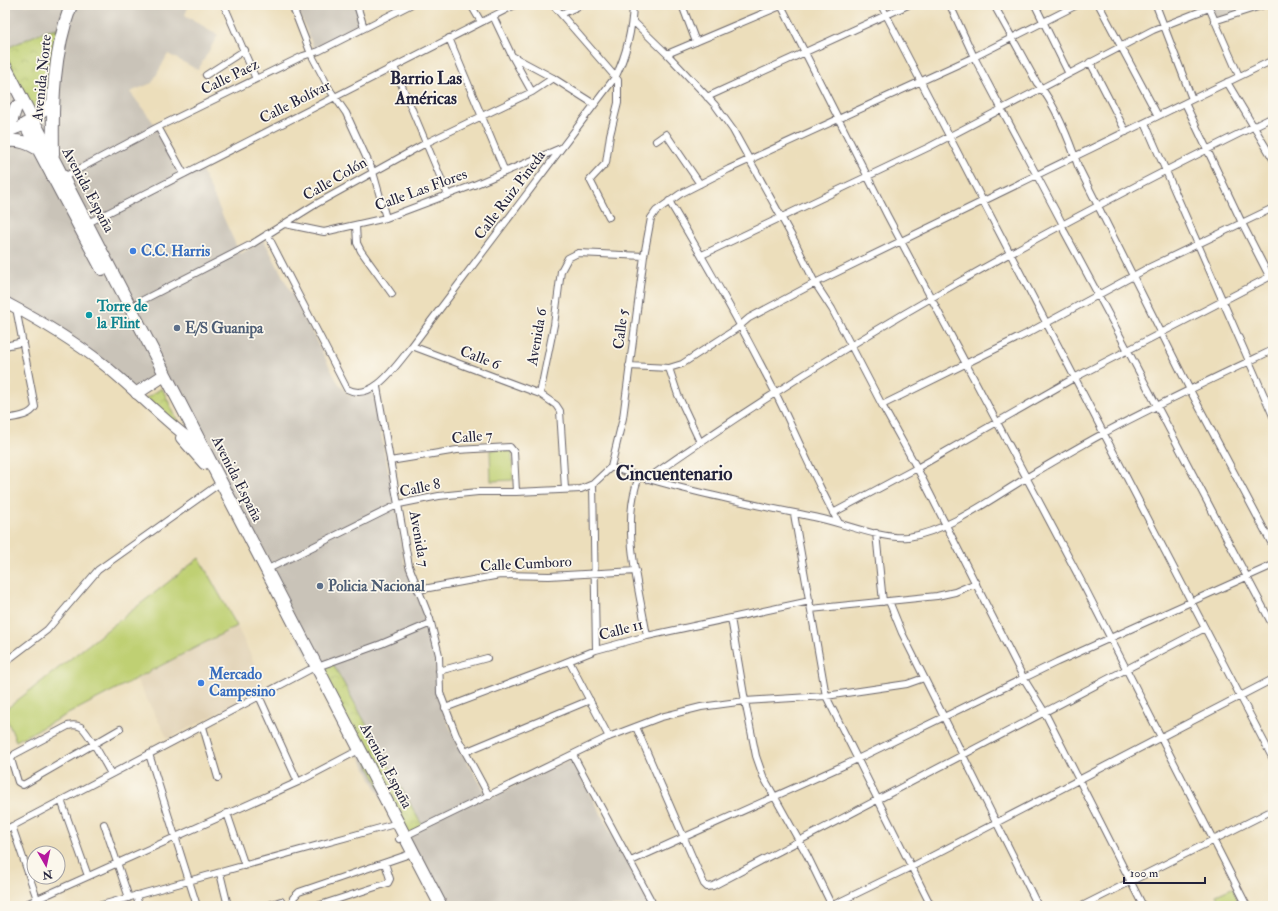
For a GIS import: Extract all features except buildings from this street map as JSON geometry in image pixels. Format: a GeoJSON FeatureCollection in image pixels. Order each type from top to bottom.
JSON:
{"type":"FeatureCollection","features":[{"type":"Feature","properties":{"kind":"highway","name":"Avenida Norte"},"geometry":{"type":"LineString","coordinates":[[58,176],[53,156],[52,109],[58,53],[71,5]]}},
{"type":"Feature","properties":{"kind":"highway","name":"Avenida España"},"geometry":{"type":"LineString","coordinates":[[5,66],[38,149],[58,176],[88,222],[266,570],[313,669]]}},
{"type":"Feature","properties":{"kind":"highway","name":"Avenida España"},"geometry":{"type":"LineString","coordinates":[[5,84],[16,107],[53,156]]}},
{"type":"Feature","properties":{"kind":"highway"},"geometry":{"type":"LineString","coordinates":[[5,127],[11,122],[16,107]]}},
{"type":"Feature","properties":{"kind":"highway"},"geometry":{"type":"LineString","coordinates":[[30,126],[52,109]]}},
{"type":"Feature","properties":{"kind":"highway"},"geometry":{"type":"LineString","coordinates":[[6,139],[27,142],[38,149]]}},
{"type":"Feature","properties":{"kind":"highway","name":"Avenida España"},"geometry":{"type":"LineString","coordinates":[[58,176],[204,464],[356,752],[441,906]]}},
{"type":"Feature","properties":{"kind":"highway"},"geometry":{"type":"LineString","coordinates":[[137,393],[160,378]]}},
{"type":"Feature","properties":{"kind":"highway","name":"Avenida España"},"geometry":{"type":"LineString","coordinates":[[356,752],[391,825],[402,837],[407,855],[432,906]]}},
{"type":"Feature","properties":{"kind":"main road"},"geometry":{"type":"LineString","coordinates":[[6,139],[30,126]]}},
{"type":"Feature","properties":{"kind":"main road"},"geometry":{"type":"LineString","coordinates":[[5,302],[44,323],[89,354],[137,393],[193,442],[204,448]]}},
{"type":"Feature","properties":{"kind":"main road"},"geometry":{"type":"LineString","coordinates":[[157,411],[204,464]]}},
{"type":"Feature","properties":{"kind":"street"},"geometry":{"type":"LineString","coordinates":[[224,5],[256,79]]}},
{"type":"Feature","properties":{"kind":"street"},"geometry":{"type":"LineString","coordinates":[[292,5],[311,54],[335,97],[346,113],[373,172],[386,218]]}},
{"type":"Feature","properties":{"kind":"street"},"geometry":{"type":"LineString","coordinates":[[357,5],[364,28]]}},
{"type":"Feature","properties":{"kind":"street","name":"Calle Paez"},"geometry":{"type":"LineString","coordinates":[[58,176],[364,28],[398,8],[410,5]]}},
{"type":"Feature","properties":{"kind":"street"},"geometry":{"type":"LineString","coordinates":[[471,5],[481,22]]}},
{"type":"Feature","properties":{"kind":"street","name":"Calle Bolívar"},"geometry":{"type":"LineString","coordinates":[[88,222],[515,5]]}},
{"type":"Feature","properties":{"kind":"street"},"geometry":{"type":"LineString","coordinates":[[553,5],[616,76],[619,86],[618,103],[610,135],[606,163],[590,180],[609,217]]}},
{"type":"Feature","properties":{"kind":"street"},"geometry":{"type":"LineString","coordinates":[[561,14],[581,5]]}},
{"type":"Feature","properties":{"kind":"street","name":"Calle Ruiz Pineda"},"geometry":{"type":"LineString","coordinates":[[377,386],[412,346],[616,76],[621,65],[633,21],[633,5]]}},
{"type":"Feature","properties":{"kind":"street"},"geometry":{"type":"LineString","coordinates":[[682,5],[696,42]]}},
{"type":"Feature","properties":{"kind":"street"},"geometry":{"type":"LineString","coordinates":[[667,54],[782,5],[803,53],[838,118],[866,176],[902,241],[930,298],[1111,639],[1247,906]]}},
{"type":"Feature","properties":{"kind":"street"},"geometry":{"type":"LineString","coordinates":[[881,5],[1273,759]]}},
{"type":"Feature","properties":{"kind":"street"},"geometry":{"type":"LineString","coordinates":[[707,97],[908,5]]}},
{"type":"Feature","properties":{"kind":"street"},"geometry":{"type":"LineString","coordinates":[[950,5],[974,57],[1273,626]]}},
{"type":"Feature","properties":{"kind":"street"},"geometry":{"type":"LineString","coordinates":[[994,5],[1073,148],[1075,157],[1098,206],[1190,390],[1273,546]]}},
{"type":"Feature","properties":{"kind":"street"},"geometry":{"type":"LineString","coordinates":[[1035,5],[1069,74]]}},
{"type":"Feature","properties":{"kind":"street","name":"Calle 5"},"geometry":{"type":"LineString","coordinates":[[611,467],[623,418],[644,256],[651,218],[656,211],[670,201],[700,184],[838,118],[974,57],[1077,5]]}},
{"type":"Feature","properties":{"kind":"street"},"geometry":{"type":"LineString","coordinates":[[1099,5],[1158,116]]}},
{"type":"Feature","properties":{"kind":"street"},"geometry":{"type":"LineString","coordinates":[[1156,5],[1192,99]]}},
{"type":"Feature","properties":{"kind":"street"},"geometry":{"type":"LineString","coordinates":[[1214,21],[1264,5]]}},
{"type":"Feature","properties":{"kind":"street"},"geometry":{"type":"LineString","coordinates":[[702,255],[949,136],[1121,46],[1163,26],[1209,7],[1239,76]]}},
{"type":"Feature","properties":{"kind":"street"},"geometry":{"type":"LineString","coordinates":[[493,16],[512,56],[532,92]]}},
{"type":"Feature","properties":{"kind":"street"},"geometry":{"type":"LineString","coordinates":[[633,21],[667,54],[707,97],[733,130],[781,217],[815,283],[832,309],[882,406],[947,524],[1024,679],[1044,711],[1143,906]]}},
{"type":"Feature","properties":{"kind":"street"},"geometry":{"type":"LineString","coordinates":[[449,38],[505,172]]}},
{"type":"Feature","properties":{"kind":"street"},"geometry":{"type":"LineString","coordinates":[[206,75],[244,50]]}},
{"type":"Feature","properties":{"kind":"street"},"geometry":{"type":"LineString","coordinates":[[512,56],[553,78],[594,104]]}},
{"type":"Feature","properties":{"kind":"street"},"geometry":{"type":"LineString","coordinates":[[630,366],[669,368],[697,356],[749,318],[815,283],[1273,60]]}},
{"type":"Feature","properties":{"kind":"street"},"geometry":{"type":"LineString","coordinates":[[1090,62],[1126,132]]}},
{"type":"Feature","properties":{"kind":"street"},"geometry":{"type":"LineString","coordinates":[[394,67],[448,195]]}},
{"type":"Feature","properties":{"kind":"street","name":"Calle Colón"},"geometry":{"type":"LineString","coordinates":[[132,308],[140,301],[267,234],[316,204],[426,143],[532,92],[553,78]]}},
{"type":"Feature","properties":{"kind":"street"},"geometry":{"type":"LineString","coordinates":[[1227,82],[1252,127],[1273,159]]}},
{"type":"Feature","properties":{"kind":"street"},"geometry":{"type":"LineString","coordinates":[[833,513],[917,468],[1074,378],[1222,300],[1272,277],[1242,224],[1186,103]]}},
{"type":"Feature","properties":{"kind":"street"},"geometry":{"type":"LineString","coordinates":[[646,479],[775,393],[930,298],[1098,206],[1207,149],[1273,117]]}},
{"type":"Feature","properties":{"kind":"street"},"geometry":{"type":"LineString","coordinates":[[1144,123],[1273,416]]}},
{"type":"Feature","properties":{"kind":"street"},"geometry":{"type":"LineString","coordinates":[[158,127],[184,174]]}},
{"type":"Feature","properties":{"kind":"street"},"geometry":{"type":"LineString","coordinates":[[656,141],[666,134],[700,184]]}},
{"type":"Feature","properties":{"kind":"street","name":"Calle Las Flores"},"geometry":{"type":"LineString","coordinates":[[285,224],[324,232],[386,218],[448,195],[561,148]]}},
{"type":"Feature","properties":{"kind":"street"},"geometry":{"type":"LineString","coordinates":[[670,201],[702,255],[740,326],[839,523]]}},
{"type":"Feature","properties":{"kind":"street"},"geometry":{"type":"LineString","coordinates":[[882,406],[1046,323],[1134,276],[1273,208]]}},
{"type":"Feature","properties":{"kind":"street"},"geometry":{"type":"LineString","coordinates":[[356,226],[357,243],[361,251],[392,294]]}},
{"type":"Feature","properties":{"kind":"street"},"geometry":{"type":"LineString","coordinates":[[267,234],[347,389],[354,393],[377,386]]}},
{"type":"Feature","properties":{"kind":"street","name":"Avenida 6"},"geometry":{"type":"LineString","coordinates":[[540,394],[554,325],[561,271],[568,258],[578,254],[644,256]]}},
{"type":"Feature","properties":{"kind":"street"},"geometry":{"type":"LineString","coordinates":[[5,419],[32,412],[35,407],[16,308]]}},
{"type":"Feature","properties":{"kind":"street"},"geometry":{"type":"LineString","coordinates":[[5,346],[23,342]]}},
{"type":"Feature","properties":{"kind":"street","name":"Calle 6"},"geometry":{"type":"LineString","coordinates":[[412,346],[540,394]]}},
{"type":"Feature","properties":{"kind":"street"},"geometry":{"type":"LineString","coordinates":[[596,650],[593,484],[611,467],[639,478],[839,523],[876,533],[906,537],[921,534],[947,524],[1103,434],[1158,405],[1273,350]]}},
{"type":"Feature","properties":{"kind":"street"},"geometry":{"type":"LineString","coordinates":[[669,368],[678,394],[700,442]]}},
{"type":"Feature","properties":{"kind":"street","name":"Avenida 7"},"geometry":{"type":"LineString","coordinates":[[377,386],[408,560],[431,623],[439,655],[440,694],[465,752],[489,796]]}},
{"type":"Feature","properties":{"kind":"street"},"geometry":{"type":"LineString","coordinates":[[540,394],[556,405],[560,411],[565,489]]}},
{"type":"Feature","properties":{"kind":"street","name":"Calle 7"},"geometry":{"type":"LineString","coordinates":[[390,460],[457,450],[510,447],[514,452],[516,492]]}},
{"type":"Feature","properties":{"kind":"street"},"geometry":{"type":"LineString","coordinates":[[639,478],[634,489],[631,511],[631,536],[647,636]]}},
{"type":"Feature","properties":{"kind":"street","name":"Calle 8"},"geometry":{"type":"LineString","coordinates":[[266,570],[399,504],[439,496],[478,492],[516,492],[581,488],[593,484]]}},
{"type":"Feature","properties":{"kind":"street"},"geometry":{"type":"LineString","coordinates":[[6,660],[47,630],[98,570],[216,486]]}},
{"type":"Feature","properties":{"kind":"street"},"geometry":{"type":"LineString","coordinates":[[794,514],[826,696],[931,906]]}},
{"type":"Feature","properties":{"kind":"street"},"geometry":{"type":"LineString","coordinates":[[876,533],[886,601],[1038,906]]}},
{"type":"Feature","properties":{"kind":"street"},"geometry":{"type":"LineString","coordinates":[[631,861],[857,759],[1024,679],[1273,565]]}},
{"type":"Feature","properties":{"kind":"street","name":"Calle Cumboro"},"geometry":{"type":"LineString","coordinates":[[418,590],[500,575],[549,576],[636,571]]}},
{"type":"Feature","properties":{"kind":"street"},"geometry":{"type":"LineString","coordinates":[[811,609],[944,594],[976,583]]}},
{"type":"Feature","properties":{"kind":"street","name":"Calle 11"},"geometry":{"type":"LineString","coordinates":[[445,708],[596,650],[647,636],[810,601]]}},
{"type":"Feature","properties":{"kind":"street"},"geometry":{"type":"LineString","coordinates":[[731,618],[745,701],[758,763],[768,788],[798,840],[832,906],[911,867],[1273,679]]}},
{"type":"Feature","properties":{"kind":"street"},"geometry":{"type":"LineString","coordinates":[[5,830],[313,669],[381,644],[431,623]]}},
{"type":"Feature","properties":{"kind":"street"},"geometry":{"type":"LineString","coordinates":[[636,727],[704,884],[707,887],[713,886],[1126,668],[1205,628]]}},
{"type":"Feature","properties":{"kind":"street"},"geometry":{"type":"LineString","coordinates":[[439,671],[487,658]]}},
{"type":"Feature","properties":{"kind":"street"},"geometry":{"type":"LineString","coordinates":[[569,661],[609,737]]}},
{"type":"Feature","properties":{"kind":"street"},"geometry":{"type":"LineString","coordinates":[[402,837],[609,737],[661,717],[701,707],[745,701],[826,696],[907,684],[924,678]]}},
{"type":"Feature","properties":{"kind":"street"},"geometry":{"type":"LineString","coordinates":[[259,696],[298,782]]}},
{"type":"Feature","properties":{"kind":"street"},"geometry":{"type":"LineString","coordinates":[[465,752],[590,700]]}},
{"type":"Feature","properties":{"kind":"street"},"geometry":{"type":"LineString","coordinates":[[111,774],[94,746],[84,730],[80,726],[68,726],[13,756],[11,759],[18,782],[23,785],[94,746],[120,730]]}},
{"type":"Feature","properties":{"kind":"street"},"geometry":{"type":"LineString","coordinates":[[203,727],[218,778]]}},
{"type":"Feature","properties":{"kind":"street"},"geometry":{"type":"LineString","coordinates":[[22,906],[298,782],[356,752]]}},
{"type":"Feature","properties":{"kind":"street"},"geometry":{"type":"LineString","coordinates":[[149,754],[196,906]]}},
{"type":"Feature","properties":{"kind":"street"},"geometry":{"type":"LineString","coordinates":[[573,755],[654,906]]}},
{"type":"Feature","properties":{"kind":"street"},"geometry":{"type":"LineString","coordinates":[[61,800],[88,876]]}},
{"type":"Feature","properties":{"kind":"street"},"geometry":{"type":"LineString","coordinates":[[1082,906],[1273,810]]}},
{"type":"Feature","properties":{"kind":"street"},"geometry":{"type":"LineString","coordinates":[[227,814],[245,866]]}},
{"type":"Feature","properties":{"kind":"street"},"geometry":{"type":"LineString","coordinates":[[104,824],[129,898]]}},
{"type":"Feature","properties":{"kind":"street"},"geometry":{"type":"LineString","coordinates":[[98,906],[391,825]]}},
{"type":"Feature","properties":{"kind":"street"},"geometry":{"type":"LineString","coordinates":[[12,826],[37,899]]}},
{"type":"Feature","properties":{"kind":"street"},"geometry":{"type":"LineString","coordinates":[[294,906],[292,898],[299,892],[407,855]]}},
{"type":"Feature","properties":{"kind":"street"},"geometry":{"type":"LineString","coordinates":[[317,906],[388,883],[390,878],[385,863]]}},
{"type":"Feature","properties":{"kind":"street"},"geometry":{"type":"LineString","coordinates":[[220,873],[228,906]]}},
{"type":"Feature","properties":{"kind":"street"},"geometry":{"type":"LineString","coordinates":[[136,895],[139,906]]}},
{"type":"Feature","properties":{"kind":"street"},"geometry":{"type":"LineString","coordinates":[[266,906],[281,901]]}},
{"type":"Feature","properties":{"kind":"shaded area"},"geometry":{"type":"Polygon","coordinates":[[[5,5],[189,5],[185,15],[218,35],[198,70],[168,54],[152,83],[130,92],[156,126],[184,176],[201,168],[240,254],[264,240],[337,381],[348,395],[359,396],[374,391],[385,456],[397,509],[404,561],[429,627],[436,655],[436,691],[441,708],[461,751],[489,798],[572,759],[650,906],[437,906],[162,375],[137,391],[5,299],[5,5]]]}},
{"type":"Feature","properties":{"kind":"shaded area"},"geometry":{"type":"Polygon","coordinates":[[[296,5],[358,5],[363,27],[315,51],[296,5]]]}},
{"type":"Feature","properties":{"kind":"shaded area"},"geometry":{"type":"Polygon","coordinates":[[[1210,5],[1257,5],[1215,19],[1210,5]]]}},
{"type":"Feature","properties":{"kind":"shaded area","name":"Mercado Campesino"},"geometry":{"type":"Polygon","coordinates":[[[237,626],[266,688],[168,739],[136,679],[237,626]]]}},
{"type":"Feature","properties":{"kind":"green space"},"geometry":{"type":"Polygon","coordinates":[[[64,27],[52,104],[32,121],[5,66],[5,49],[47,30],[64,27]]]}},
{"type":"Feature","properties":{"kind":"green space"},"geometry":{"type":"Polygon","coordinates":[[[162,388],[181,428],[145,399],[162,388]]]}},
{"type":"Feature","properties":{"kind":"green space"},"geometry":{"type":"Polygon","coordinates":[[[512,449],[513,480],[491,481],[490,450],[512,449]]]}},
{"type":"Feature","properties":{"kind":"green space"},"geometry":{"type":"Polygon","coordinates":[[[199,558],[237,626],[16,741],[5,715],[5,710],[199,558]]]}},
{"type":"Feature","properties":{"kind":"green space"},"geometry":{"type":"Polygon","coordinates":[[[332,662],[423,827],[405,836],[317,667],[332,662]]]}},
{"type":"Feature","properties":{"kind":"green space"},"geometry":{"type":"Polygon","coordinates":[[[1232,888],[1240,906],[1221,906],[1216,895],[1232,888]]]}},
{"type":"Feature","properties":{"kind":"place","name":"C.C. Harris"},"geometry":{"type":"Point","coordinates":[133,251]}},
{"type":"Feature","properties":{"kind":"place","name":"Torre de la Flint"},"geometry":{"type":"Point","coordinates":[89,315]}},
{"type":"Feature","properties":{"kind":"place","name":"E/S Guanipa"},"geometry":{"type":"Point","coordinates":[177,328]}},
{"type":"Feature","properties":{"kind":"place","name":"Policia Nacional"},"geometry":{"type":"Point","coordinates":[320,586]}},
{"type":"Feature","properties":{"kind":"place","name":"Mercado Campesino"},"geometry":{"type":"Point","coordinates":[201,683]}},
{"type":"Feature","properties":{"kind":"district","name":"Barrio Las Américas"},"geometry":{"type":"Point","coordinates":[426,88]}},
{"type":"Feature","properties":{"kind":"district","name":"Cincuentenario"},"geometry":{"type":"Point","coordinates":[674,474]}}]}
